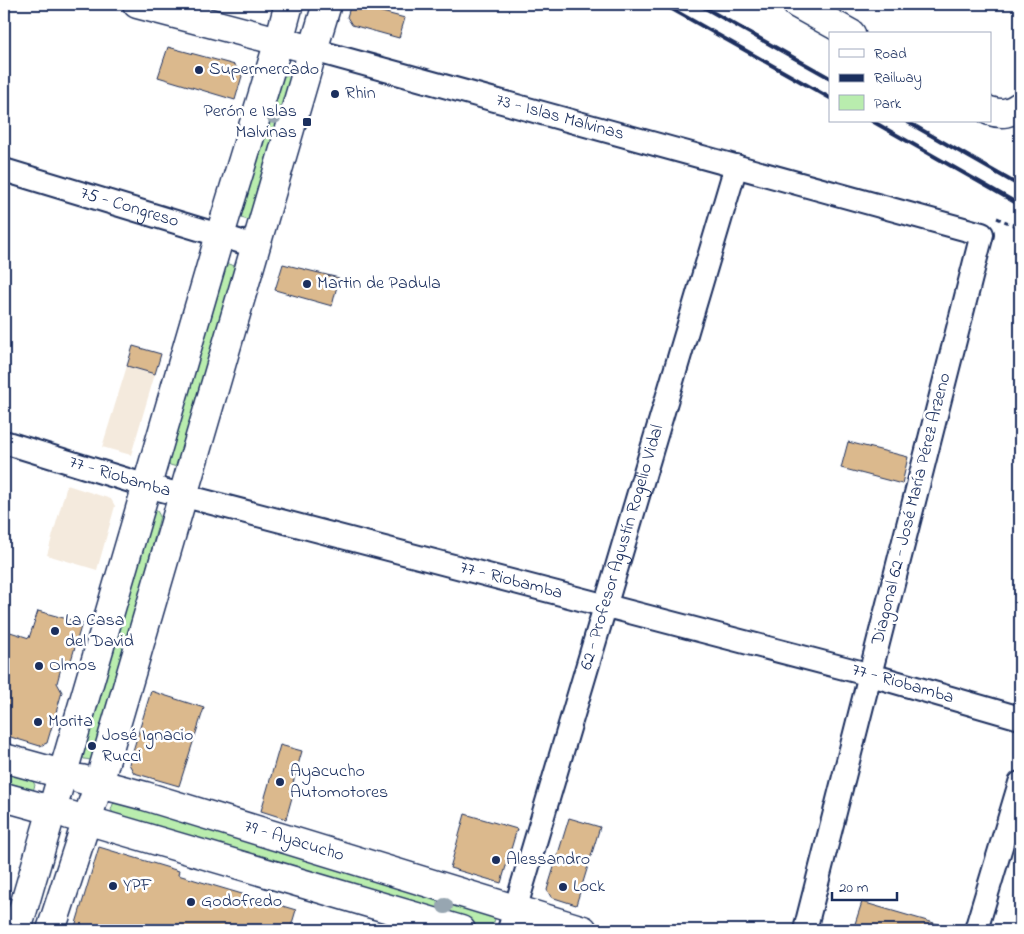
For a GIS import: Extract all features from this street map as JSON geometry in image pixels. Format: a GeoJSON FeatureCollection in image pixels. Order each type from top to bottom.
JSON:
{"type":"FeatureCollection","features":[{"type":"Feature","properties":{"kind":"main road","name":"73 - Islas Malvinas"},"geometry":{"type":"LineString","coordinates":[[137,4],[313,50]]}},
{"type":"Feature","properties":{"kind":"main road"},"geometry":{"type":"LineString","coordinates":[[16,930],[289,4]]}},
{"type":"Feature","properties":{"kind":"main road"},"geometry":{"type":"LineString","coordinates":[[52,930],[99,783],[327,4]]}},
{"type":"Feature","properties":{"kind":"main road"},"geometry":{"type":"LineString","coordinates":[[797,4],[847,32]]}},
{"type":"Feature","properties":{"kind":"main road","name":"79 - Ayacucho"},"geometry":{"type":"LineString","coordinates":[[4,758],[99,783],[512,919],[583,930]]}},
{"type":"Feature","properties":{"kind":"main road"},"geometry":{"type":"LineString","coordinates":[[4,797],[461,930]]}},
{"type":"Feature","properties":{"kind":"street","name":"73 - Islas Malvinas"},"geometry":{"type":"LineString","coordinates":[[313,50],[982,234]]}},
{"type":"Feature","properties":{"kind":"street","name":"62 - Profesor Agustín Rogelio Vidal"},"geometry":{"type":"LineString","coordinates":[[512,919],[736,166]]}},
{"type":"Feature","properties":{"kind":"street","name":"75 - Congreso"},"geometry":{"type":"LineString","coordinates":[[4,170],[255,246]]}},
{"type":"Feature","properties":{"kind":"street","name":"Diagonal 62 - José María Pérez Arzeno"},"geometry":{"type":"LineString","coordinates":[[805,930],[982,234]]}},
{"type":"Feature","properties":{"kind":"street","name":"77 - Riobamba"},"geometry":{"type":"LineString","coordinates":[[4,442],[147,486],[871,675],[1020,718]]}},
{"type":"Feature","properties":{"kind":"street"},"geometry":{"type":"LineString","coordinates":[[976,930],[1020,783]]}},
{"type":"Feature","properties":{"kind":"shaded area"},"geometry":{"type":"Polygon","coordinates":[[[127,366],[155,374],[131,455],[102,447],[127,366]]]}},
{"type":"Feature","properties":{"kind":"shaded area"},"geometry":{"type":"Polygon","coordinates":[[[67,485],[111,499],[115,506],[97,570],[47,555],[67,485]]]}},
{"type":"Feature","properties":{"kind":"green space"},"geometry":{"type":"Polygon","coordinates":[[[283,75],[290,77],[293,84],[254,216],[248,220],[241,218],[238,212],[283,75]]]}},
{"type":"Feature","properties":{"kind":"green space"},"geometry":{"type":"Polygon","coordinates":[[[228,264],[235,266],[238,273],[183,463],[177,467],[170,465],[166,459],[222,267],[228,264]]]}},
{"type":"Feature","properties":{"kind":"green space"},"geometry":{"type":"Polygon","coordinates":[[[153,510],[157,511],[160,516],[145,574],[145,589],[97,756],[91,760],[84,759],[80,752],[153,510]]]}},
{"type":"Feature","properties":{"kind":"green space"},"geometry":{"type":"Polygon","coordinates":[[[4,769],[31,778],[35,785],[33,791],[4,787],[4,769]]]}},
{"type":"Feature","properties":{"kind":"green space"},"geometry":{"type":"Polygon","coordinates":[[[121,799],[490,910],[495,919],[493,925],[485,929],[117,819],[111,810],[113,804],[121,799]]]}},
{"type":"Feature","properties":{"kind":"building"},"geometry":{"type":"Polygon","coordinates":[[[351,4],[405,18],[399,38],[352,25],[347,17],[351,4]]]}},
{"type":"Feature","properties":{"kind":"building","name":"Supermercado"},"geometry":{"type":"Polygon","coordinates":[[[168,47],[235,65],[242,76],[235,100],[158,77],[168,47]]]}},
{"type":"Feature","properties":{"kind":"building","name":"Martin de Padula"},"geometry":{"type":"Polygon","coordinates":[[[283,264],[339,278],[332,306],[275,290],[283,264]]]}},
{"type":"Feature","properties":{"kind":"building"},"geometry":{"type":"Polygon","coordinates":[[[133,346],[161,354],[155,374],[127,366],[133,346]]]}},
{"type":"Feature","properties":{"kind":"building"},"geometry":{"type":"Polygon","coordinates":[[[848,442],[908,457],[902,484],[841,468],[848,442]]]}},
{"type":"Feature","properties":{"kind":"building"},"geometry":{"type":"Polygon","coordinates":[[[38,611],[82,623],[70,664],[61,668],[57,683],[62,692],[47,743],[40,746],[4,735],[4,630],[29,638],[38,611]]]}},
{"type":"Feature","properties":{"kind":"building"},"geometry":{"type":"Polygon","coordinates":[[[151,691],[204,708],[179,786],[134,773],[129,764],[151,691]]]}},
{"type":"Feature","properties":{"kind":"building","name":"Ayacucho Automotores"},"geometry":{"type":"Polygon","coordinates":[[[280,745],[302,751],[286,819],[261,811],[280,745]]]}},
{"type":"Feature","properties":{"kind":"building"},"geometry":{"type":"Polygon","coordinates":[[[465,814],[517,829],[501,883],[450,868],[465,814]]]}},
{"type":"Feature","properties":{"kind":"building"},"geometry":{"type":"Polygon","coordinates":[[[569,818],[600,827],[576,905],[551,897],[547,890],[569,818]]]}},
{"type":"Feature","properties":{"kind":"building"},"geometry":{"type":"Polygon","coordinates":[[[99,847],[179,871],[178,875],[296,910],[290,930],[74,930],[99,847]]]}},
{"type":"Feature","properties":{"kind":"building"},"geometry":{"type":"Polygon","coordinates":[[[862,902],[941,925],[941,930],[853,930],[862,902]]]}},
{"type":"Feature","properties":{"kind":"railway"},"geometry":{"type":"LineString","coordinates":[[663,4],[829,97]]}},
{"type":"Feature","properties":{"kind":"railway"},"geometry":{"type":"LineString","coordinates":[[698,4],[829,77]]}},
{"type":"Feature","properties":{"kind":"railway"},"geometry":{"type":"LineString","coordinates":[[874,122],[1020,205]]}},
{"type":"Feature","properties":{"kind":"railway"},"geometry":{"type":"LineString","coordinates":[[908,122],[1020,186]]}},
{"type":"Feature","properties":{"kind":"place","name":"Supermercado"},"geometry":{"type":"Point","coordinates":[199,70]}},
{"type":"Feature","properties":{"kind":"place","name":"Rhin"},"geometry":{"type":"Point","coordinates":[335,94]}},
{"type":"Feature","properties":{"kind":"place","name":"Perón e Islas Malvinas"},"geometry":{"type":"Point","coordinates":[307,122]}},
{"type":"Feature","properties":{"kind":"place","name":"Martin de Padula"},"geometry":{"type":"Point","coordinates":[307,284]}},
{"type":"Feature","properties":{"kind":"place","name":"La Casa del David"},"geometry":{"type":"Point","coordinates":[55,631]}},
{"type":"Feature","properties":{"kind":"place","name":"Olmos"},"geometry":{"type":"Point","coordinates":[39,666]}},
{"type":"Feature","properties":{"kind":"place","name":"Morita"},"geometry":{"type":"Point","coordinates":[38,722]}},
{"type":"Feature","properties":{"kind":"place","name":"José Ignacio Rucci"},"geometry":{"type":"Point","coordinates":[92,746]}},
{"type":"Feature","properties":{"kind":"place","name":"Ayacucho Automotores"},"geometry":{"type":"Point","coordinates":[280,782]}},
{"type":"Feature","properties":{"kind":"place","name":"Alessandro"},"geometry":{"type":"Point","coordinates":[496,860]}},
{"type":"Feature","properties":{"kind":"place","name":"YPF"},"geometry":{"type":"Point","coordinates":[113,886]}},
{"type":"Feature","properties":{"kind":"place","name":"Lock"},"geometry":{"type":"Point","coordinates":[563,887]}},
{"type":"Feature","properties":{"kind":"place","name":"Godofredo"},"geometry":{"type":"Point","coordinates":[191,902]}}]}
